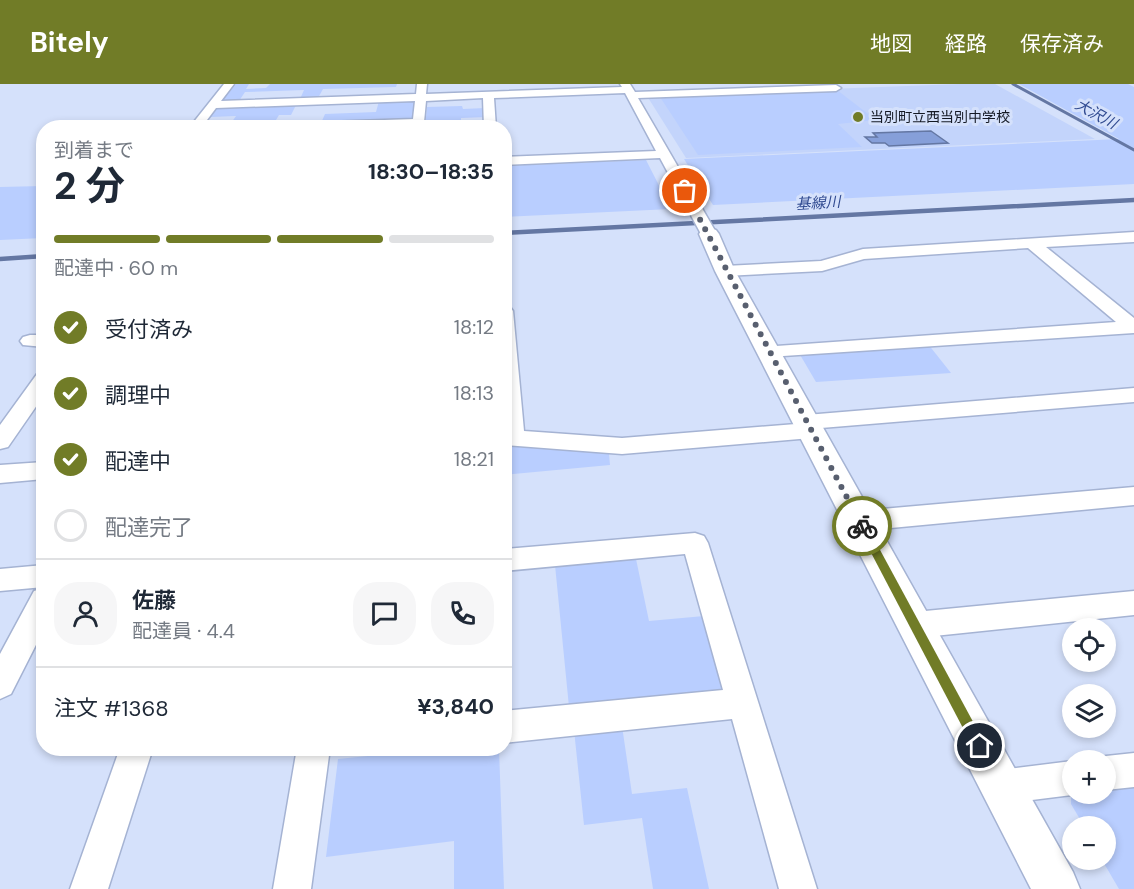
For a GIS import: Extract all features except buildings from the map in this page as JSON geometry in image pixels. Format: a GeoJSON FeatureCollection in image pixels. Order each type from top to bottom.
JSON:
{"type":"FeatureCollection","features":[{"type":"Feature","properties":{"kind":"street"},"geometry":{"type":"LineString","coordinates":[[201,120],[229,84]]}},
{"type":"Feature","properties":{"kind":"street"},"geometry":{"type":"LineString","coordinates":[[418,120],[422,84]]}},
{"type":"Feature","properties":{"kind":"street"},"geometry":{"type":"LineString","coordinates":[[213,105],[628,90],[836,88]]}},
{"type":"Feature","properties":{"kind":"street"},"geometry":{"type":"LineString","coordinates":[[628,90],[702,221],[725,271],[1056,889]]}},
{"type":"Feature","properties":{"kind":"street"},"geometry":{"type":"LineString","coordinates":[[488,95],[490,120]]}},
{"type":"Feature","properties":{"kind":"street"},"geometry":{"type":"LineString","coordinates":[[512,160],[663,154]]}},
{"type":"Feature","properties":{"kind":"street"},"geometry":{"type":"LineString","coordinates":[[725,271],[822,266],[863,254],[1134,237]]}},
{"type":"Feature","properties":{"kind":"street"},"geometry":{"type":"LineString","coordinates":[[1031,243],[1134,326]]}},
{"type":"Feature","properties":{"kind":"street"},"geometry":{"type":"LineString","coordinates":[[768,351],[1134,326]]}},
{"type":"Feature","properties":{"kind":"street"},"geometry":{"type":"LineString","coordinates":[[512,436],[622,446],[1134,395]]}},
{"type":"Feature","properties":{"kind":"street"},"geometry":{"type":"LineString","coordinates":[[0,441],[36,399]]}},
{"type":"Feature","properties":{"kind":"street"},"geometry":{"type":"LineString","coordinates":[[0,474],[36,471]]}},
{"type":"Feature","properties":{"kind":"street"},"geometry":{"type":"LineString","coordinates":[[859,521],[1134,496]]}},
{"type":"Feature","properties":{"kind":"street"},"geometry":{"type":"LineString","coordinates":[[512,559],[694,543],[798,889]]}},
{"type":"Feature","properties":{"kind":"street"},"geometry":{"type":"LineString","coordinates":[[0,580],[36,577]]}},
{"type":"Feature","properties":{"kind":"street"},"geometry":{"type":"LineString","coordinates":[[915,625],[1134,603]]}},
{"type":"Feature","properties":{"kind":"street"},"geometry":{"type":"LineString","coordinates":[[0,684],[36,615]]}},
{"type":"Feature","properties":{"kind":"street"},"geometry":{"type":"LineString","coordinates":[[512,726],[742,703]]}},
{"type":"Feature","properties":{"kind":"street"},"geometry":{"type":"LineString","coordinates":[[89,889],[134,756]]}},
{"type":"Feature","properties":{"kind":"street"},"geometry":{"type":"LineString","coordinates":[[292,889],[313,756]]}},
{"type":"Feature","properties":{"kind":"street"},"geometry":{"type":"LineString","coordinates":[[1116,772],[1134,770]]}},
{"type":"Feature","properties":{"kind":"street"},"geometry":{"type":"LineString","coordinates":[[1001,787],[1062,779]]}},
{"type":"Feature","properties":{"kind":"shaded area"},"geometry":{"type":"Polygon","coordinates":[[[236,84],[249,84],[246,89],[266,88],[270,84],[397,84],[396,87],[323,89],[318,98],[300,99],[304,90],[245,92],[239,101],[222,101],[236,84]]]}},
{"type":"Feature","properties":{"kind":"shaded area","name":"当別町立西当別中学校"},"geometry":{"type":"Polygon","coordinates":[[[995,84],[1095,139],[686,158],[647,96],[995,84]]]}},
{"type":"Feature","properties":{"kind":"shaded area"},"geometry":{"type":"Polygon","coordinates":[[[1019,84],[1128,84],[1134,87],[1134,184],[713,205],[684,159],[1119,139],[1019,84]]]}},
{"type":"Feature","properties":{"kind":"shaded area"},"geometry":{"type":"Polygon","coordinates":[[[837,90],[876,120],[838,124],[862,147],[698,155],[660,97],[837,90]]]}},
{"type":"Feature","properties":{"kind":"shaded area"},"geometry":{"type":"Polygon","coordinates":[[[416,100],[413,119],[322,120],[325,114],[376,112],[379,101],[416,100]]]}},
{"type":"Feature","properties":{"kind":"shaded area"},"geometry":{"type":"Polygon","coordinates":[[[296,105],[291,115],[279,115],[276,120],[233,120],[236,116],[210,117],[217,107],[296,105]]]}},
{"type":"Feature","properties":{"kind":"shaded area"},"geometry":{"type":"Polygon","coordinates":[[[427,107],[485,108],[486,117],[426,120],[427,107]]]}},
{"type":"Feature","properties":{"kind":"shaded area"},"geometry":{"type":"Polygon","coordinates":[[[931,131],[948,143],[889,146],[885,143],[872,143],[865,137],[877,137],[873,133],[931,131]]]}},
{"type":"Feature","properties":{"kind":"shaded area"},"geometry":{"type":"Polygon","coordinates":[[[646,160],[671,209],[512,217],[512,166],[646,160]]]}},
{"type":"Feature","properties":{"kind":"shaded area"},"geometry":{"type":"Polygon","coordinates":[[[36,186],[36,238],[0,240],[0,187],[36,186]]]}},
{"type":"Feature","properties":{"kind":"shaded area"},"geometry":{"type":"Polygon","coordinates":[[[928,344],[951,373],[816,382],[799,353],[928,344]]]}},
{"type":"Feature","properties":{"kind":"shaded area"},"geometry":{"type":"Polygon","coordinates":[[[512,445],[609,454],[610,465],[512,474],[512,445]]]}},
{"type":"Feature","properties":{"kind":"shaded area"},"geometry":{"type":"Polygon","coordinates":[[[636,559],[649,621],[704,616],[725,693],[569,707],[555,565],[636,559]]]}},
{"type":"Feature","properties":{"kind":"shaded area"},"geometry":{"type":"Polygon","coordinates":[[[622,726],[632,794],[687,788],[709,889],[653,889],[642,818],[584,825],[574,730],[622,726]]]}},
{"type":"Feature","properties":{"kind":"shaded area"},"geometry":{"type":"Polygon","coordinates":[[[368,756],[499,756],[504,889],[454,889],[454,841],[326,857],[338,759],[368,756]]]}},
{"type":"Feature","properties":{"kind":"shaded area"},"geometry":{"type":"Polygon","coordinates":[[[1134,779],[1134,889],[1119,889],[1108,870],[1116,870],[1116,816],[1078,816],[1071,804],[1116,804],[1116,782],[1134,779]]]}},
{"type":"Feature","properties":{"kind":"waterway","name":"大沢川"},"geometry":{"type":"LineString","coordinates":[[1013,84],[1134,150]]}},
{"type":"Feature","properties":{"kind":"waterway","name":"基線川"},"geometry":{"type":"LineString","coordinates":[[512,233],[1134,200]]}},
{"type":"Feature","properties":{"kind":"waterway","name":"基線川"},"geometry":{"type":"LineString","coordinates":[[0,259],[36,257]]}},
{"type":"Feature","properties":{"kind":"way so far"},"geometry":{"type":"LineString","coordinates":[[685,191],[709,234],[725,271],[862,526]]}},
{"type":"Feature","properties":{"kind":"place","name":"当別町立西当別中学校"},"geometry":{"type":"Point","coordinates":[858,117]}},
{"type":"Feature","properties":{"kind":"route"},"geometry":{"type":"LineString","coordinates":[[862,526],[980,746]]}}]}
